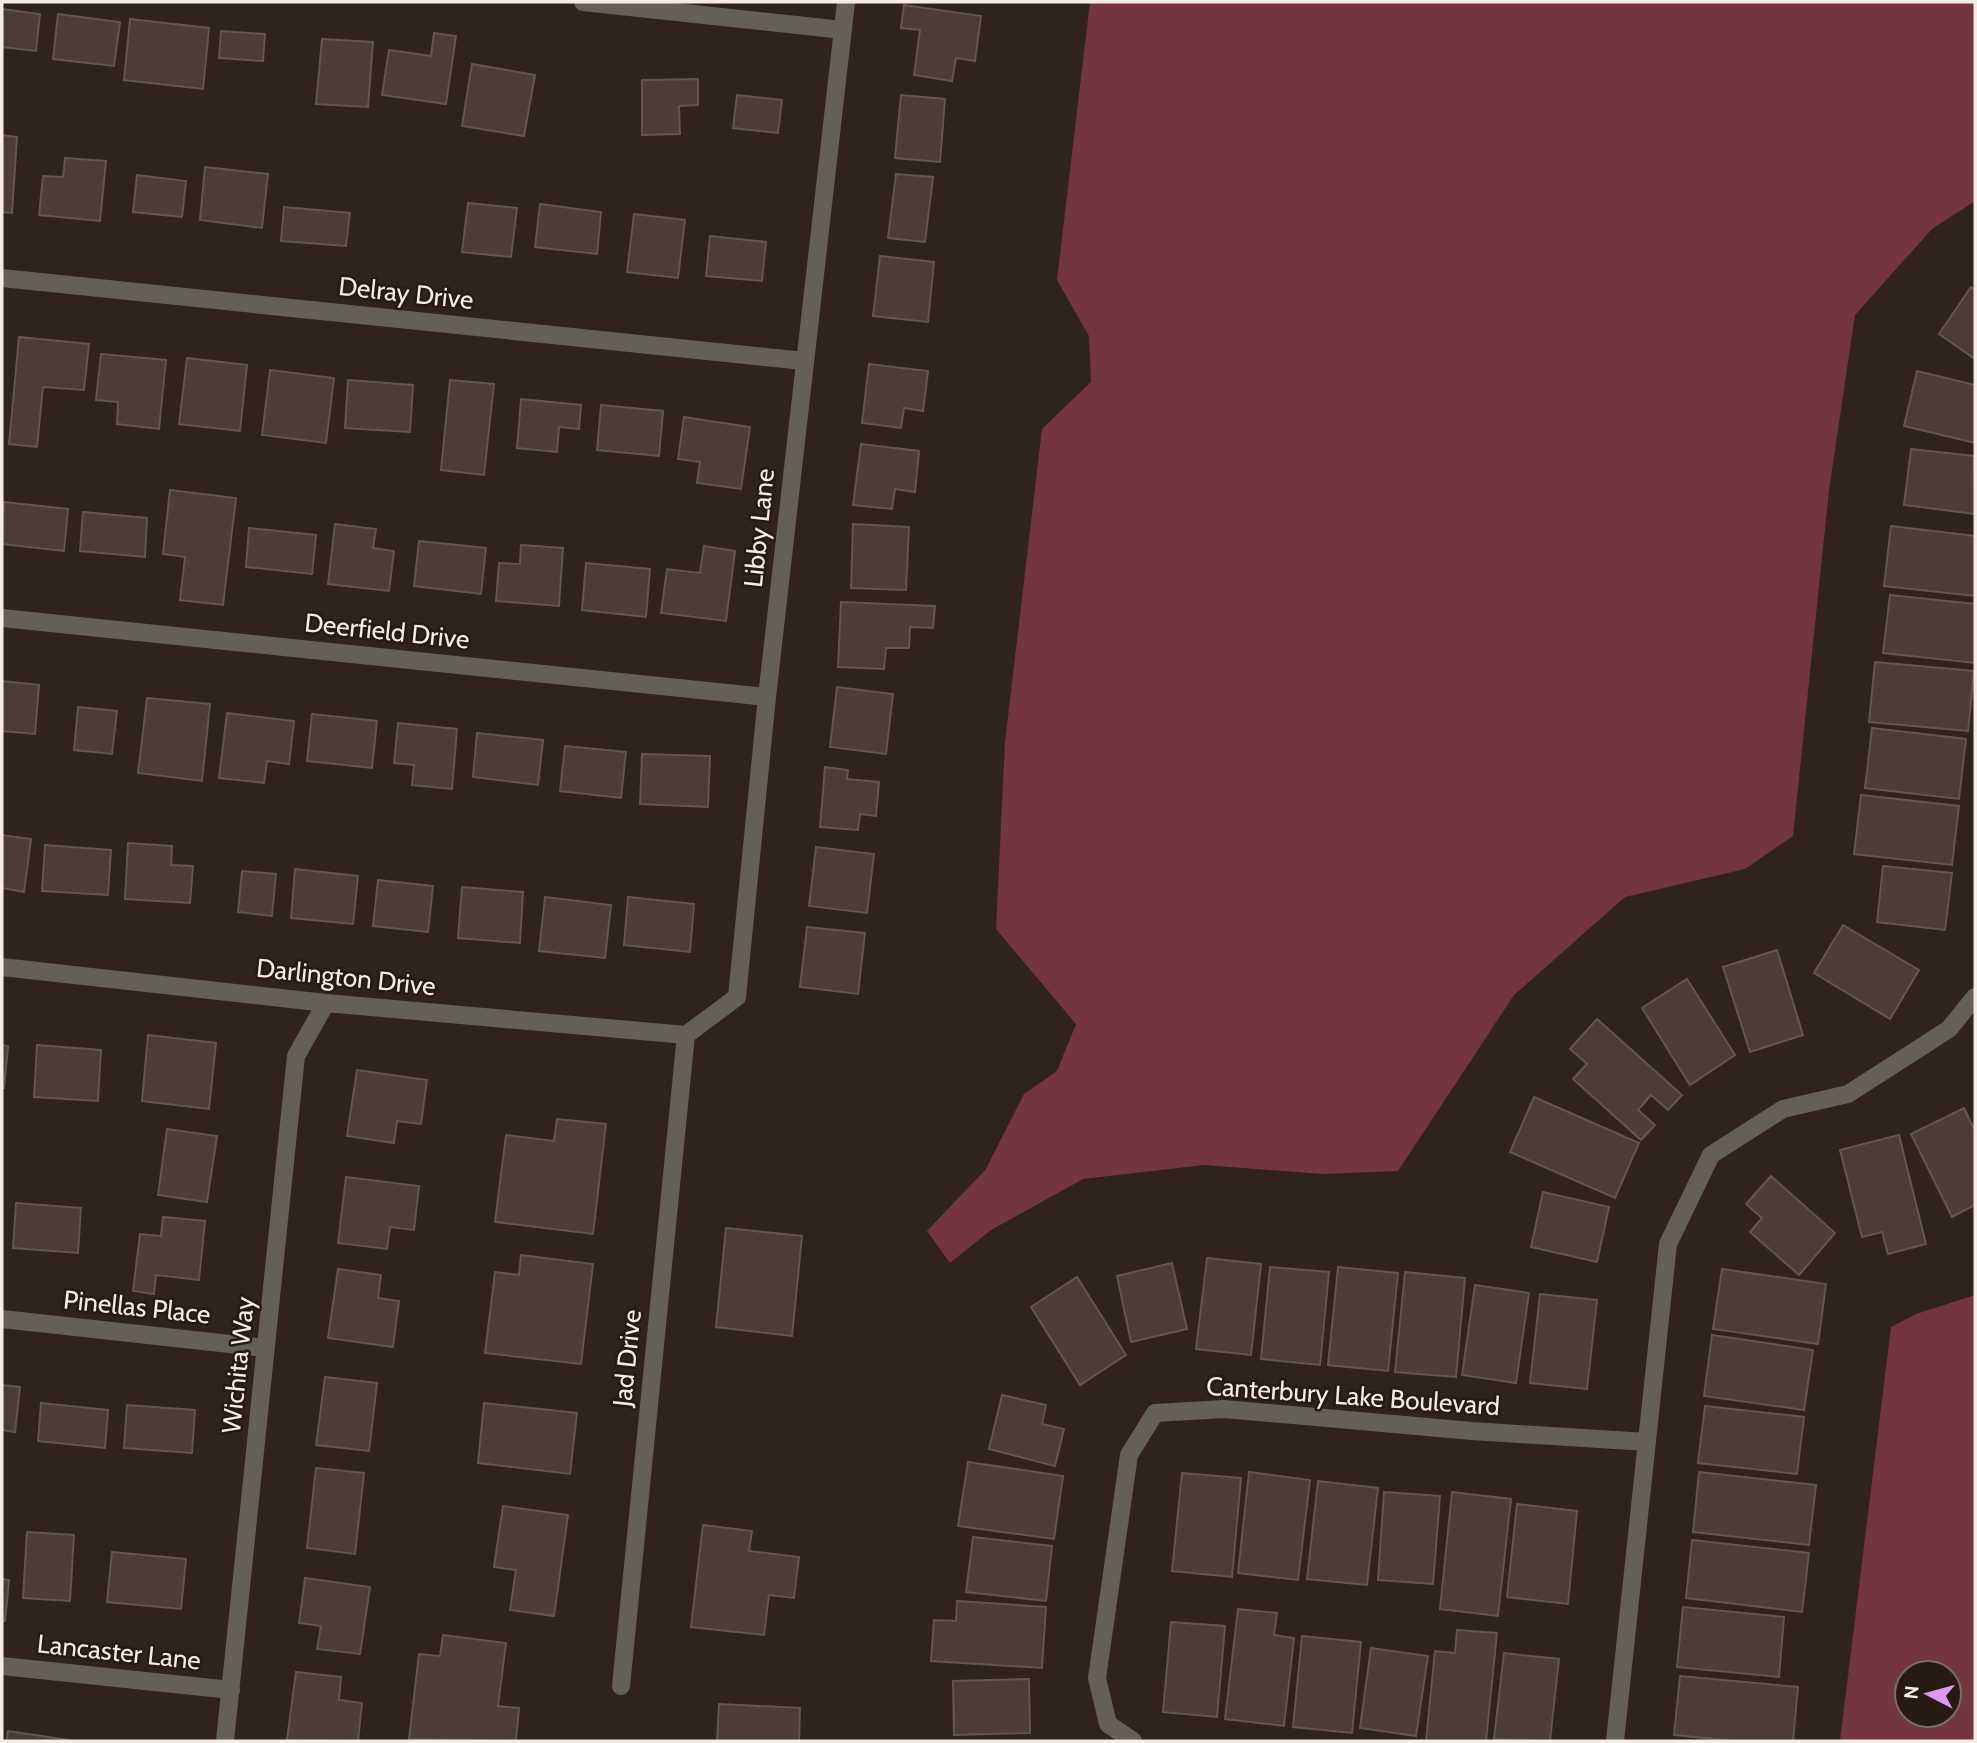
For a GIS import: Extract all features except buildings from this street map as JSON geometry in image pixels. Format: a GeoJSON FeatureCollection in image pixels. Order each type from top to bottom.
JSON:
{"type":"FeatureCollection","features":[{"type":"Feature","properties":{"kind":"street"},"geometry":{"type":"LineString","coordinates":[[583,2],[843,30]]}},
{"type":"Feature","properties":{"kind":"street","name":"Libby Lane"},"geometry":{"type":"LineString","coordinates":[[686,1035],[737,996],[767,697],[846,2]]}},
{"type":"Feature","properties":{"kind":"street","name":"Delray Drive"},"geometry":{"type":"LineString","coordinates":[[2,278],[804,361]]}},
{"type":"Feature","properties":{"kind":"street","name":"Deerfield Drive"},"geometry":{"type":"LineString","coordinates":[[2,618],[767,697]]}},
{"type":"Feature","properties":{"kind":"street","name":"Darlington Drive"},"geometry":{"type":"LineString","coordinates":[[2,967],[326,1003],[686,1035]]}},
{"type":"Feature","properties":{"kind":"street"},"geometry":{"type":"LineString","coordinates":[[1615,1741],[1668,1244],[1710,1155],[1783,1110],[1848,1094],[1949,1029],[1975,997]]}},
{"type":"Feature","properties":{"kind":"street","name":"Wichita Way"},"geometry":{"type":"LineString","coordinates":[[225,1741],[296,1056],[326,1003]]}},
{"type":"Feature","properties":{"kind":"street","name":"Jad Drive"},"geometry":{"type":"LineString","coordinates":[[621,1686],[686,1035]]}},
{"type":"Feature","properties":{"kind":"street","name":"Pinellas Place"},"geometry":{"type":"LineString","coordinates":[[2,1319],[266,1348]]}},
{"type":"Feature","properties":{"kind":"street","name":"Canterbury Lake Boulevard"},"geometry":{"type":"LineString","coordinates":[[1133,1741],[1108,1724],[1097,1678],[1129,1455],[1156,1413],[1224,1409],[1472,1431],[1647,1442]]}},
{"type":"Feature","properties":{"kind":"street","name":"Lancaster Lane"},"geometry":{"type":"LineString","coordinates":[[2,1666],[231,1690]]}},
{"type":"Feature","properties":{"kind":"shaded area"},"geometry":{"type":"Polygon","coordinates":[[[1090,2],[1975,2],[1975,201],[1932,229],[1855,315],[1829,490],[1793,836],[1745,869],[1625,897],[1514,995],[1398,1171],[1323,1174],[1204,1165],[1083,1179],[991,1230],[950,1263],[927,1231],[986,1169],[1024,1094],[1057,1071],[1076,1024],[996,929],[1005,742],[1042,429],[1091,382],[1089,336],[1057,280],[1090,2]]]}},
{"type":"Feature","properties":{"kind":"shaded area"},"geometry":{"type":"Polygon","coordinates":[[[1975,1295],[1975,1741],[1840,1741],[1891,1327],[1916,1314],[1975,1295]]]}}]}
